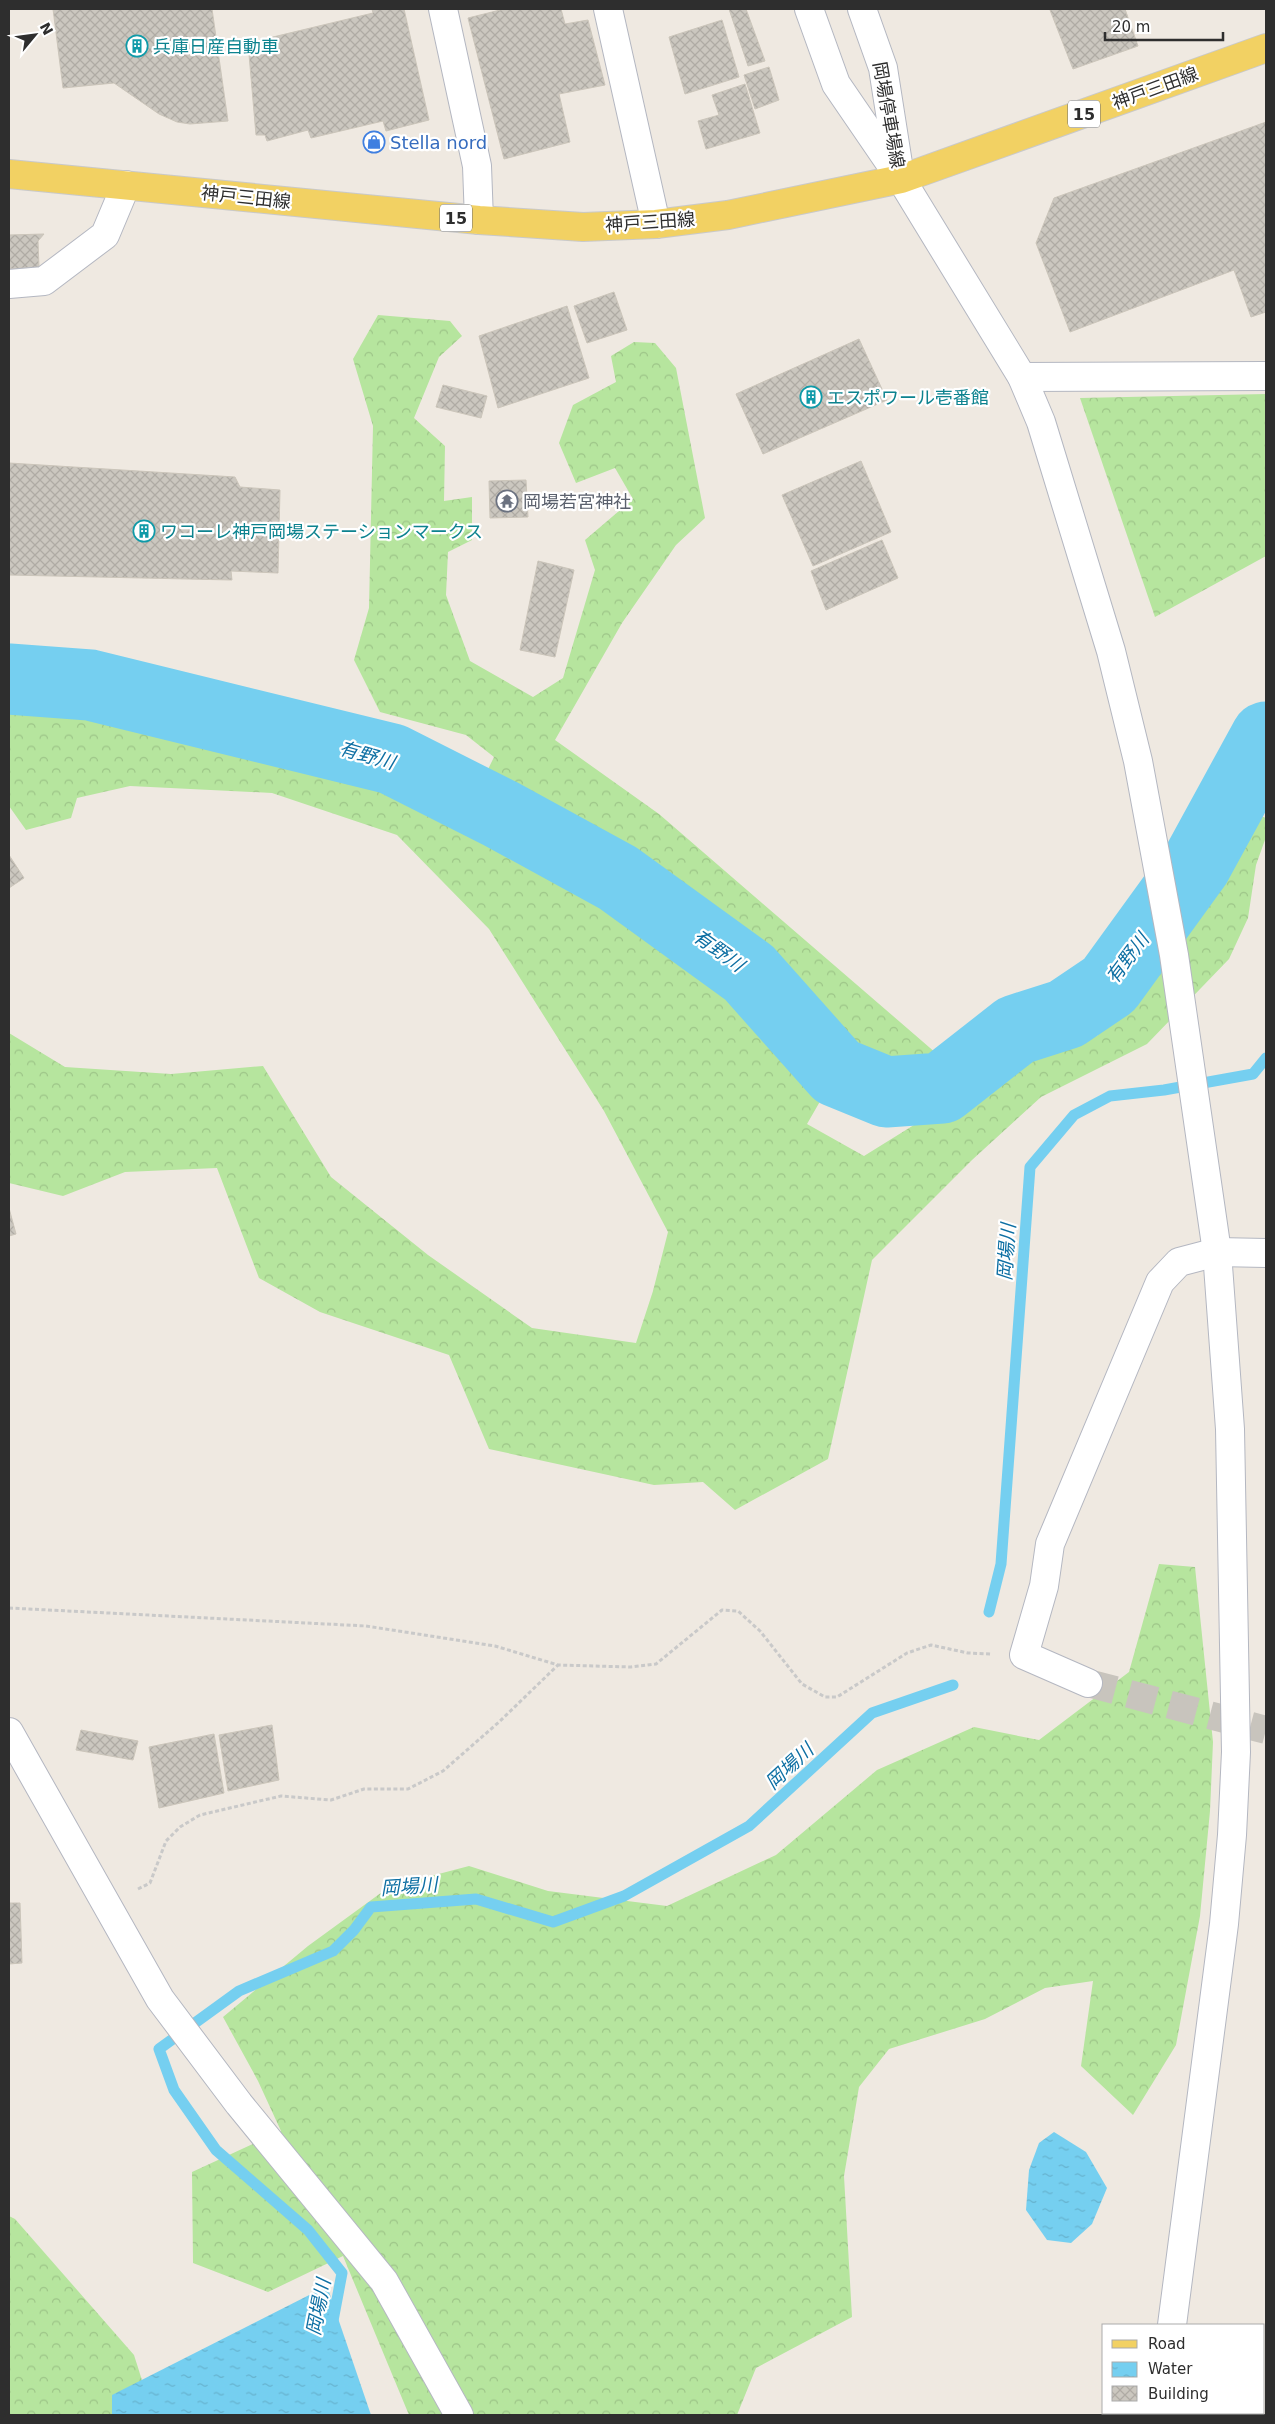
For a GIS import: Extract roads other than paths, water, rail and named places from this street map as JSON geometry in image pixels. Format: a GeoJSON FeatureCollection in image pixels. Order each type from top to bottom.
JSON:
{"type":"FeatureCollection","features":[{"type":"Feature","properties":{"kind":"main road","name":"神戸三田線"},"geometry":{"type":"LineString","coordinates":[[9,174],[479,220],[583,226],[656,224],[728,215],[901,179],[1266,48]]}},
{"type":"Feature","properties":{"kind":"street"},"geometry":{"type":"LineString","coordinates":[[443,9],[477,166],[479,220]]}},
{"type":"Feature","properties":{"kind":"street"},"geometry":{"type":"LineString","coordinates":[[608,9],[656,224]]}},
{"type":"Feature","properties":{"kind":"street","name":"岡場停車場線"},"geometry":{"type":"LineString","coordinates":[[809,9],[836,84],[901,179]]}},
{"type":"Feature","properties":{"kind":"street","name":"岡場停車場線"},"geometry":{"type":"LineString","coordinates":[[862,9],[883,68],[901,179]]}},
{"type":"Feature","properties":{"kind":"street"},"geometry":{"type":"LineString","coordinates":[[901,179],[1022,377],[1041,422],[1111,651],[1138,761],[1174,955],[1199,1116],[1217,1252],[1230,1438],[1236,1752],[1224,1924],[1172,2324]]}},
{"type":"Feature","properties":{"kind":"street"},"geometry":{"type":"LineString","coordinates":[[9,284],[44,281],[105,235],[126,185]]}},
{"type":"Feature","properties":{"kind":"street"},"geometry":{"type":"LineString","coordinates":[[1022,377],[1266,376]]}},
{"type":"Feature","properties":{"kind":"street"},"geometry":{"type":"LineString","coordinates":[[1088,1683],[1024,1655],[1044,1586],[1050,1544],[1160,1282],[1178,1262],[1217,1252],[1266,1252]]}},
{"type":"Feature","properties":{"kind":"street"},"geometry":{"type":"LineString","coordinates":[[9,1732],[160,1999],[239,2104],[384,2281],[458,2415]]}},
{"type":"Feature","properties":{"kind":"water"},"geometry":{"type":"Polygon","coordinates":[[[1054,2132],[1086,2152],[1107,2188],[1092,2224],[1071,2243],[1047,2240],[1026,2210],[1029,2170],[1039,2143],[1054,2132]]]}},
{"type":"Feature","properties":{"kind":"water"},"geometry":{"type":"Polygon","coordinates":[[[327,2286],[371,2415],[112,2415],[112,2395],[327,2286]]]}},
{"type":"Feature","properties":{"kind":"waterway","name":"有野川"},"geometry":{"type":"LineString","coordinates":[[9,679],[90,685],[392,759],[501,814],[618,878],[749,973],[837,1072],[886,1092],[942,1088],[1016,1030],[1066,1014],[1109,985],[1196,865],[1266,737]]}},
{"type":"Feature","properties":{"kind":"waterway","name":"岡場川"},"geometry":{"type":"LineString","coordinates":[[989,1612],[1001,1564],[1030,1167],[1074,1115],[1110,1096],[1164,1090],[1253,1074],[1266,1058]]}},
{"type":"Feature","properties":{"kind":"waterway","name":"岡場川"},"geometry":{"type":"LineString","coordinates":[[332,2326],[342,2273],[308,2230],[216,2150],[174,2090],[159,2049],[239,1991],[333,1951],[354,1930],[371,1907],[476,1899],[553,1922],[624,1896],[749,1826],[872,1713],[953,1685]]}},
{"type":"Feature","properties":{"kind":"tunnel"},"geometry":{"type":"LineString","coordinates":[[1088,1683],[1266,1730]]}},
{"type":"Feature","properties":{"kind":"place","name":"兵庫日産自動車"},"geometry":{"type":"Point","coordinates":[137,46]}},
{"type":"Feature","properties":{"kind":"place","name":"Stella nord"},"geometry":{"type":"Point","coordinates":[374,142]}},
{"type":"Feature","properties":{"kind":"place","name":"エスポワール壱番館"},"geometry":{"type":"Point","coordinates":[811,397]}},
{"type":"Feature","properties":{"kind":"place","name":"岡場若宮神社"},"geometry":{"type":"Point","coordinates":[507,501]}},
{"type":"Feature","properties":{"kind":"place","name":"ワコーレ神戸岡場ステーションマークス"},"geometry":{"type":"Point","coordinates":[144,531]}}]}
